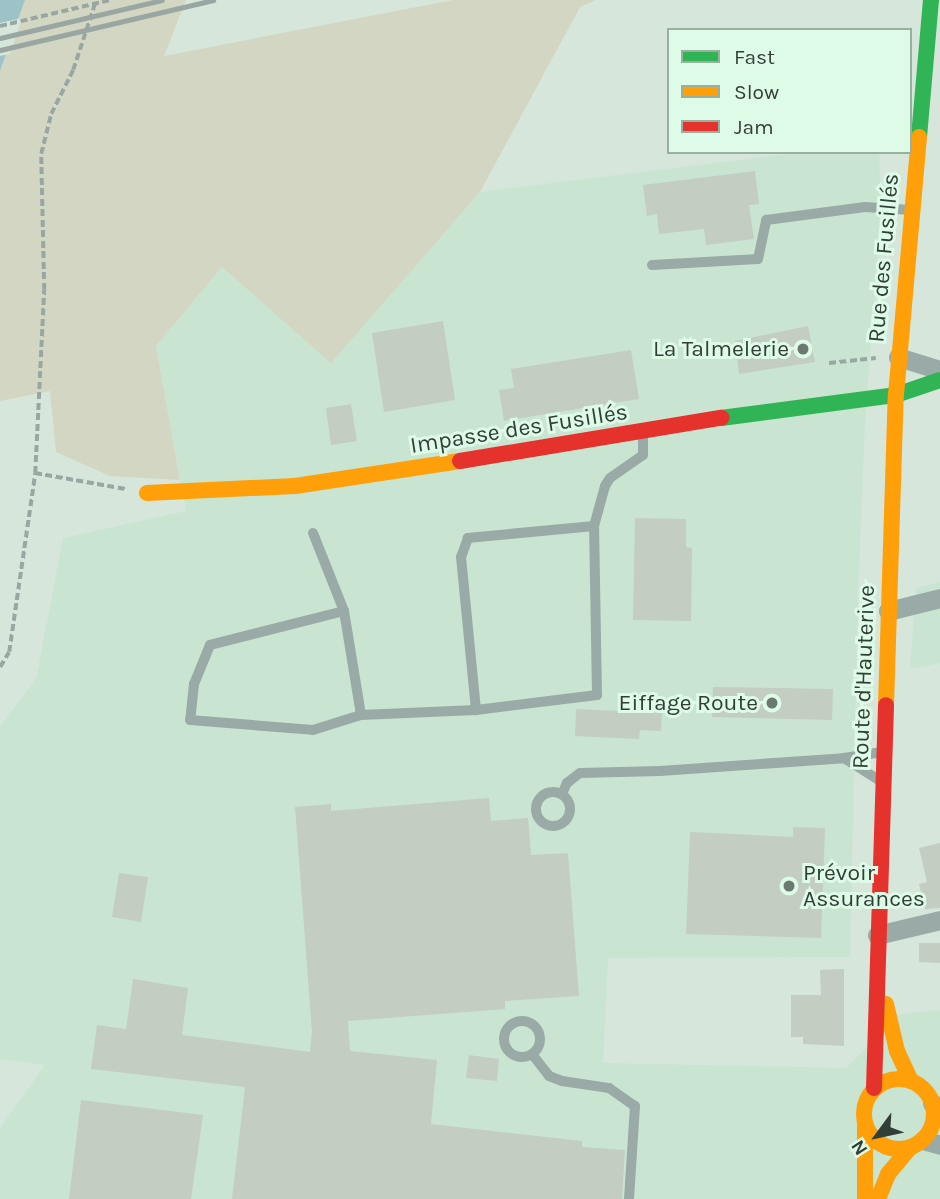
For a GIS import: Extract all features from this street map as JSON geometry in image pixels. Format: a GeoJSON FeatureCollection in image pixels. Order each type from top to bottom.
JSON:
{"type":"FeatureCollection","features":[{"type":"Feature","properties":{"kind":"main road","name":"Rue des Fusillés"},"geometry":{"type":"LineString","coordinates":[[896,395],[931,0]]}},
{"type":"Feature","properties":{"kind":"main road","name":"Impasse des Fusillés"},"geometry":{"type":"LineString","coordinates":[[147,493],[295,486],[642,433],[746,414],[896,395],[940,380]]}},
{"type":"Feature","properties":{"kind":"main road","name":"Route d'Hauterive"},"geometry":{"type":"LineString","coordinates":[[874,1088],[896,395]]}},
{"type":"Feature","properties":{"kind":"main road","name":"Route d'Hauterive"},"geometry":{"type":"LineString","coordinates":[[877,961],[897,1051],[911,1081]]}},
{"type":"Feature","properties":{"kind":"main road"},"geometry":{"type":"LineString","coordinates":[[865,1199],[864,1106],[874,1088],[891,1079],[911,1081],[926,1092],[936,1107],[933,1123],[925,1144],[888,1174],[878,1199]]}},
{"type":"Feature","properties":{"kind":"main road"},"geometry":{"type":"LineString","coordinates":[[865,1126],[879,1144],[889,1149],[925,1144]]}},
{"type":"Feature","properties":{"kind":"street"},"geometry":{"type":"LineString","coordinates":[[898,357],[940,370]]}},
{"type":"Feature","properties":{"kind":"street"},"geometry":{"type":"LineString","coordinates":[[888,611],[940,598]]}},
{"type":"Feature","properties":{"kind":"street"},"geometry":{"type":"LineString","coordinates":[[877,935],[940,920]]}},
{"type":"Feature","properties":{"kind":"lane"},"geometry":{"type":"LineString","coordinates":[[652,265],[758,259],[765,220],[865,207],[911,210]]}},
{"type":"Feature","properties":{"kind":"lane"},"geometry":{"type":"LineString","coordinates":[[344,611],[210,645],[194,684],[190,720],[313,730],[361,715],[476,710],[597,695],[594,526],[610,478],[643,455],[642,433]]}},
{"type":"Feature","properties":{"kind":"lane"},"geometry":{"type":"LineString","coordinates":[[476,710],[461,557],[468,538],[594,526]]}},
{"type":"Feature","properties":{"kind":"lane"},"geometry":{"type":"LineString","coordinates":[[313,533],[344,611],[361,715]]}},
{"type":"Feature","properties":{"kind":"lane"},"geometry":{"type":"LineString","coordinates":[[562,794],[568,783],[580,773],[660,771],[844,758],[884,751]]}},
{"type":"Feature","properties":{"kind":"lane"},"geometry":{"type":"LineString","coordinates":[[844,758],[883,783]]}},
{"type":"Feature","properties":{"kind":"lane"},"geometry":{"type":"LineString","coordinates":[[533,1054],[549,1076],[562,1081],[609,1088],[635,1105],[629,1199]]}},
{"type":"Feature","properties":{"kind":"path"},"geometry":{"type":"LineString","coordinates":[[0,667],[9,652],[35,473],[44,290],[41,154],[51,114],[72,70],[96,0]]}},
{"type":"Feature","properties":{"kind":"path"},"geometry":{"type":"LineString","coordinates":[[0,26],[110,0]]}},
{"type":"Feature","properties":{"kind":"path"},"geometry":{"type":"LineString","coordinates":[[829,363],[898,357]]}},
{"type":"Feature","properties":{"kind":"path"},"geometry":{"type":"LineString","coordinates":[[35,473],[147,493]]}},
{"type":"Feature","properties":{"kind":"shaded area"},"geometry":{"type":"Polygon","coordinates":[[[25,0],[186,0],[164,56],[453,0],[596,0],[580,7],[480,192],[331,363],[222,267],[156,346],[180,480],[110,476],[56,452],[50,391],[0,401],[0,71],[25,0]]]}},
{"type":"Feature","properties":{"kind":"shaded area"},"geometry":{"type":"Polygon","coordinates":[[[788,154],[879,154],[881,207],[865,422],[858,592],[850,957],[608,958],[603,1063],[846,1068],[900,1014],[940,1010],[940,1199],[0,1199],[0,1128],[45,1065],[0,1059],[0,726],[36,679],[63,538],[186,511],[156,346],[222,267],[331,362],[480,192],[788,154]]]}},
{"type":"Feature","properties":{"kind":"shaded area"},"geometry":{"type":"Polygon","coordinates":[[[940,582],[940,663],[910,669],[916,588],[940,582]]]}},
{"type":"Feature","properties":{"kind":"water"},"geometry":{"type":"Polygon","coordinates":[[[0,0],[25,0],[0,71],[0,0]]]}},
{"type":"Feature","properties":{"kind":"pier"},"geometry":{"type":"Polygon","coordinates":[[[22,18],[10,54],[0,56],[0,23],[22,18]]]}},
{"type":"Feature","properties":{"kind":"building"},"geometry":{"type":"Polygon","coordinates":[[[755,171],[759,204],[749,205],[754,239],[706,245],[704,229],[659,234],[657,214],[647,216],[643,185],[755,171]]]}},
{"type":"Feature","properties":{"kind":"building"},"geometry":{"type":"Polygon","coordinates":[[[443,321],[455,400],[384,412],[372,333],[443,321]]]}},
{"type":"Feature","properties":{"kind":"building"},"geometry":{"type":"Polygon","coordinates":[[[808,326],[815,362],[739,374],[735,341],[808,326]]]}},
{"type":"Feature","properties":{"kind":"building"},"geometry":{"type":"Polygon","coordinates":[[[631,350],[639,399],[504,421],[499,390],[514,388],[511,369],[631,350]]]}},
{"type":"Feature","properties":{"kind":"building"},"geometry":{"type":"Polygon","coordinates":[[[351,404],[357,441],[331,445],[326,408],[351,404]]]}},
{"type":"Feature","properties":{"kind":"building"},"geometry":{"type":"Polygon","coordinates":[[[635,518],[686,519],[686,547],[692,548],[691,621],[633,620],[635,518]]]}},
{"type":"Feature","properties":{"kind":"building","name":"Eiffage Route"},"geometry":{"type":"Polygon","coordinates":[[[713,687],[833,689],[832,720],[712,717],[713,687]]]}},
{"type":"Feature","properties":{"kind":"building"},"geometry":{"type":"Polygon","coordinates":[[[576,709],[662,713],[661,731],[640,730],[639,739],[575,736],[576,709]]]}},
{"type":"Feature","properties":{"kind":"building"},"geometry":{"type":"Polygon","coordinates":[[[489,798],[491,821],[528,818],[531,855],[568,853],[579,996],[505,1001],[505,1009],[348,1021],[350,1051],[437,1060],[431,1124],[582,1141],[582,1147],[625,1150],[622,1199],[232,1199],[245,1087],[91,1069],[97,1025],[126,1029],[133,979],[188,988],[182,1035],[310,1052],[312,1032],[295,807],[331,804],[331,811],[489,798]]]}},
{"type":"Feature","properties":{"kind":"building"},"geometry":{"type":"Polygon","coordinates":[[[793,827],[825,828],[821,938],[686,934],[690,832],[793,837],[793,827]]]}},
{"type":"Feature","properties":{"kind":"building"},"geometry":{"type":"Polygon","coordinates":[[[940,843],[940,908],[925,909],[919,884],[927,882],[919,848],[940,843]]]}},
{"type":"Feature","properties":{"kind":"building"},"geometry":{"type":"Polygon","coordinates":[[[119,873],[148,877],[141,922],[112,917],[119,873]]]}},
{"type":"Feature","properties":{"kind":"building"},"geometry":{"type":"Polygon","coordinates":[[[919,943],[940,943],[940,963],[919,962],[919,943]]]}},
{"type":"Feature","properties":{"kind":"building"},"geometry":{"type":"Polygon","coordinates":[[[844,969],[844,1046],[803,1044],[803,1037],[791,1037],[791,995],[821,995],[820,970],[844,969]]]}},
{"type":"Feature","properties":{"kind":"building"},"geometry":{"type":"Polygon","coordinates":[[[469,1055],[499,1059],[497,1081],[466,1078],[469,1055]]]}},
{"type":"Feature","properties":{"kind":"building"},"geometry":{"type":"Polygon","coordinates":[[[81,1100],[203,1115],[191,1199],[69,1199],[81,1100]]]}},
{"type":"Feature","properties":{"kind":"railway"},"geometry":{"type":"LineString","coordinates":[[0,38],[162,0]]}},
{"type":"Feature","properties":{"kind":"railway"},"geometry":{"type":"LineString","coordinates":[[0,50],[213,0]]}},
{"type":"Feature","properties":{"kind":"traffic: fast"},"geometry":{"type":"LineString","coordinates":[[919,137],[931,0]]}},
{"type":"Feature","properties":{"kind":"traffic: fast"},"geometry":{"type":"LineString","coordinates":[[721,418],[896,395],[940,380]]}},
{"type":"Feature","properties":{"kind":"traffic: slow"},"geometry":{"type":"LineString","coordinates":[[886,705],[896,395],[919,137]]}},
{"type":"Feature","properties":{"kind":"traffic: slow"},"geometry":{"type":"LineString","coordinates":[[147,493],[295,486],[460,461]]}},
{"type":"Feature","properties":{"kind":"traffic: slow"},"geometry":{"type":"LineString","coordinates":[[886,1004],[897,1051],[911,1081]]}},
{"type":"Feature","properties":{"kind":"traffic: slow"},"geometry":{"type":"LineString","coordinates":[[892,1079],[906,1079],[919,1085],[928,1094],[934,1114],[932,1127],[924,1139],[906,1149],[892,1149],[879,1143],[870,1134],[864,1121],[864,1107],[870,1094],[879,1085],[892,1079]]}},
{"type":"Feature","properties":{"kind":"traffic: slow"},"geometry":{"type":"LineString","coordinates":[[865,1126],[865,1199]]}},
{"type":"Feature","properties":{"kind":"traffic: slow"},"geometry":{"type":"LineString","coordinates":[[878,1199],[888,1174],[911,1147]]}},
{"type":"Feature","properties":{"kind":"traffic: jam"},"geometry":{"type":"LineString","coordinates":[[460,461],[721,418]]}},
{"type":"Feature","properties":{"kind":"traffic: jam"},"geometry":{"type":"LineString","coordinates":[[874,1088],[886,705]]}},
{"type":"Feature","properties":{"kind":"place","name":"La Talmelerie"},"geometry":{"type":"Point","coordinates":[803,349]}},
{"type":"Feature","properties":{"kind":"place","name":"Eiffage Route"},"geometry":{"type":"Point","coordinates":[772,703]}},
{"type":"Feature","properties":{"kind":"place","name":"Prévoir Assurances"},"geometry":{"type":"Point","coordinates":[789,886]}}]}
